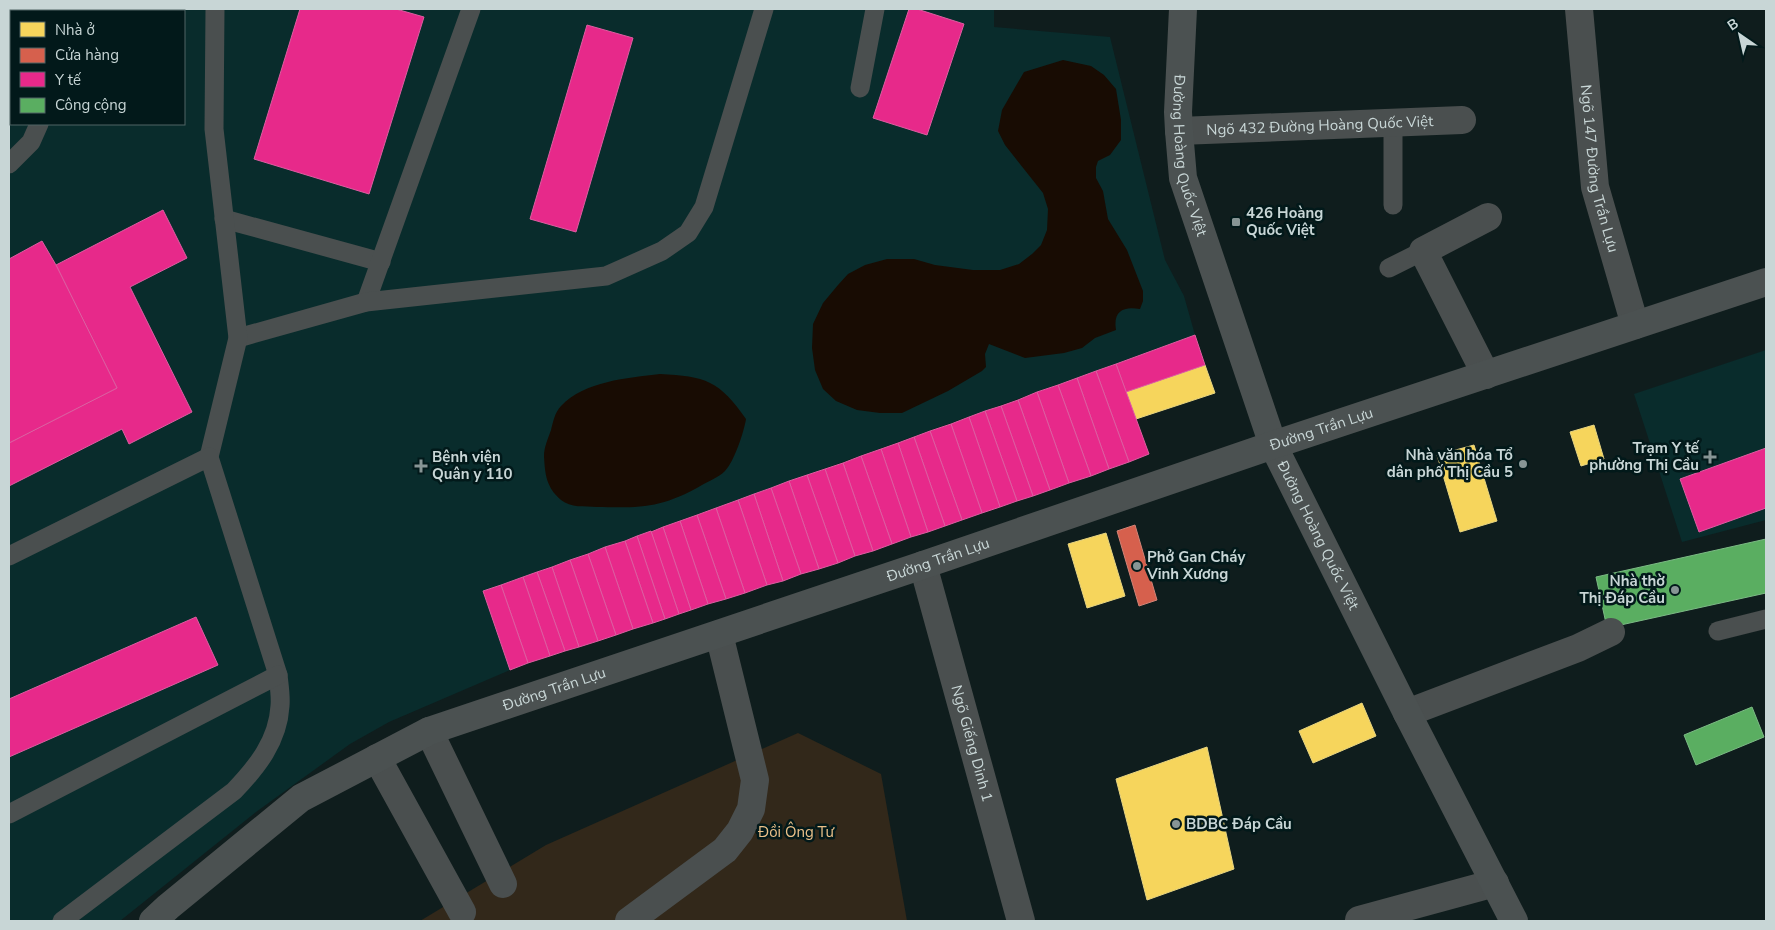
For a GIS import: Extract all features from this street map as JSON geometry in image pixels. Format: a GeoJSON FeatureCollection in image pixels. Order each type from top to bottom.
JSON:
{"type":"FeatureCollection","features":[{"type":"Feature","properties":{"kind":"main road","name":"Đường Hoàng Quốc Việt"},"geometry":{"type":"LineString","coordinates":[[1183,9],[1179,131],[1183,178],[1273,445],[1407,713],[1514,921]]}},
{"type":"Feature","properties":{"kind":"main road","name":"Đường Trần Lựu"},"geometry":{"type":"LineString","coordinates":[[153,921],[301,798],[429,731],[1273,445],[1766,282]]}},
{"type":"Feature","properties":{"kind":"street","name":"Ngõ 147 Đường Trần Lựu"},"geometry":{"type":"LineString","coordinates":[[1579,9],[1594,187],[1636,325]]}},
{"type":"Feature","properties":{"kind":"street","name":"Ngõ 432 Đường Hoàng Quốc Việt"},"geometry":{"type":"LineString","coordinates":[[1179,131],[1462,120]]}},
{"type":"Feature","properties":{"kind":"street"},"geometry":{"type":"LineString","coordinates":[[1486,375],[1423,251],[1488,217]]}},
{"type":"Feature","properties":{"kind":"street","name":"Ngõ Giếng Dinh 1"},"geometry":{"type":"LineString","coordinates":[[923,565],[1021,921]]}},
{"type":"Feature","properties":{"kind":"street"},"geometry":{"type":"LineString","coordinates":[[1407,713],[1578,648],[1611,632]]}},
{"type":"Feature","properties":{"kind":"street"},"geometry":{"type":"LineString","coordinates":[[629,921],[725,850],[740,831],[751,809],[755,780],[719,634]]}},
{"type":"Feature","properties":{"kind":"street"},"geometry":{"type":"LineString","coordinates":[[429,731],[503,884]]}},
{"type":"Feature","properties":{"kind":"street"},"geometry":{"type":"LineString","coordinates":[[378,758],[462,912]]}},
{"type":"Feature","properties":{"kind":"street"},"geometry":{"type":"LineString","coordinates":[[1359,920],[1495,883]]}},
{"type":"Feature","properties":{"kind":"lane"},"geometry":{"type":"LineString","coordinates":[[62,921],[234,791],[257,766],[275,734],[280,706],[278,675],[209,457],[238,338],[214,129],[215,9]]}},
{"type":"Feature","properties":{"kind":"lane"},"geometry":{"type":"LineString","coordinates":[[366,302],[471,9]]}},
{"type":"Feature","properties":{"kind":"lane"},"geometry":{"type":"LineString","coordinates":[[238,338],[366,302],[606,276],[662,251],[688,233],[704,207],[764,9]]}},
{"type":"Feature","properties":{"kind":"lane"},"geometry":{"type":"LineString","coordinates":[[860,88],[875,9]]}},
{"type":"Feature","properties":{"kind":"lane"},"geometry":{"type":"LineString","coordinates":[[1393,123],[1393,205]]}},
{"type":"Feature","properties":{"kind":"lane"},"geometry":{"type":"LineString","coordinates":[[9,164],[31,142],[39,125]]}},
{"type":"Feature","properties":{"kind":"lane"},"geometry":{"type":"LineString","coordinates":[[224,220],[381,262]]}},
{"type":"Feature","properties":{"kind":"lane"},"geometry":{"type":"LineString","coordinates":[[1389,268],[1423,251]]}},
{"type":"Feature","properties":{"kind":"lane"},"geometry":{"type":"LineString","coordinates":[[9,556],[209,457]]}},
{"type":"Feature","properties":{"kind":"lane"},"geometry":{"type":"LineString","coordinates":[[1718,631],[1766,619]]}},
{"type":"Feature","properties":{"kind":"lane"},"geometry":{"type":"LineString","coordinates":[[9,814],[278,675]]}},
{"type":"Feature","properties":{"kind":"shaded area","name":"Bệnh viện Quân y 110"},"geometry":{"type":"Polygon","coordinates":[[[9,9],[994,9],[994,27],[1110,37],[1165,260],[1184,296],[1195,335],[484,591],[510,670],[389,722],[350,744],[256,812],[120,921],[9,921],[9,9]]]}},
{"type":"Feature","properties":{"kind":"shaded area"},"geometry":{"type":"Polygon","coordinates":[[[1063,60],[1091,66],[1104,75],[1116,89],[1121,120],[1121,140],[1110,155],[1098,161],[1096,178],[1103,191],[1108,219],[1127,250],[1143,291],[1143,301],[1140,309],[1129,308],[1120,311],[1116,318],[1116,330],[1095,338],[1082,348],[1064,353],[1025,358],[989,344],[985,354],[986,367],[982,371],[948,391],[902,413],[857,410],[836,401],[823,389],[815,370],[812,348],[813,324],[823,303],[848,274],[865,265],[887,259],[914,259],[935,265],[973,270],[1000,270],[1019,264],[1041,245],[1047,230],[1048,209],[1043,193],[1005,145],[998,131],[1002,110],[1024,72],[1063,60]]]}},
{"type":"Feature","properties":{"kind":"shaded area","name":"Trạm Y tế phường Thị Cầu"},"geometry":{"type":"Polygon","coordinates":[[[1766,350],[1766,520],[1682,542],[1634,394],[1766,350]]]}},
{"type":"Feature","properties":{"kind":"shaded area"},"geometry":{"type":"Polygon","coordinates":[[[660,374],[689,377],[710,383],[728,396],[746,419],[738,447],[725,471],[688,493],[651,505],[639,507],[583,506],[565,503],[561,500],[552,490],[547,480],[544,456],[554,417],[559,408],[582,391],[594,386],[621,379],[660,374]]]}},
{"type":"Feature","properties":{"kind":"green space","name":"Đồi Ông Tư"},"geometry":{"type":"Polygon","coordinates":[[[798,733],[881,774],[907,921],[420,921],[546,845],[798,733]]]}},
{"type":"Feature","properties":{"kind":"building: Nhà ở"},"geometry":{"type":"Polygon","coordinates":[[[1205,365],[1215,393],[1136,419],[1126,392],[1205,365]]]}},
{"type":"Feature","properties":{"kind":"building: Nhà ở"},"geometry":{"type":"Polygon","coordinates":[[[1594,425],[1604,459],[1581,466],[1570,432],[1594,425]]]}},
{"type":"Feature","properties":{"kind":"building: Nhà ở"},"geometry":{"type":"Polygon","coordinates":[[[1474,445],[1497,521],[1460,532],[1437,455],[1474,445]]]}},
{"type":"Feature","properties":{"kind":"building: Nhà ở"},"geometry":{"type":"Polygon","coordinates":[[[1106,533],[1125,596],[1087,608],[1068,544],[1106,533]]]}},
{"type":"Feature","properties":{"kind":"building: Nhà ở"},"geometry":{"type":"Polygon","coordinates":[[[1362,703],[1376,736],[1313,763],[1299,731],[1362,703]]]}},
{"type":"Feature","properties":{"kind":"building: Nhà ở","name":"BDBC Đáp Cầu"},"geometry":{"type":"Polygon","coordinates":[[[1207,747],[1234,869],[1147,900],[1116,779],[1207,747]]]}},
{"type":"Feature","properties":{"kind":"building: Cửa hàng","name":"Phở Gan Cháy Vinh Xương"},"geometry":{"type":"Polygon","coordinates":[[[1135,525],[1157,600],[1139,606],[1117,531],[1135,525]]]}},
{"type":"Feature","properties":{"kind":"building: Y tế"},"geometry":{"type":"Polygon","coordinates":[[[300,9],[396,9],[424,17],[369,194],[254,159],[300,9]]]}},
{"type":"Feature","properties":{"kind":"building: Y tế"},"geometry":{"type":"Polygon","coordinates":[[[909,9],[917,9],[964,24],[927,135],[873,118],[909,9]]]}},
{"type":"Feature","properties":{"kind":"building: Y tế"},"geometry":{"type":"Polygon","coordinates":[[[587,25],[633,38],[576,232],[530,219],[587,25]]]}},
{"type":"Feature","properties":{"kind":"building: Y tế"},"geometry":{"type":"Polygon","coordinates":[[[163,210],[187,258],[130,287],[192,412],[129,444],[122,429],[9,486],[9,443],[117,388],[56,265],[163,210]]]}},
{"type":"Feature","properties":{"kind":"building: Y tế"},"geometry":{"type":"Polygon","coordinates":[[[42,241],[56,265],[117,388],[9,443],[9,259],[42,241]]]}},
{"type":"Feature","properties":{"kind":"building: Y tế"},"geometry":{"type":"Polygon","coordinates":[[[1195,335],[1205,365],[1126,392],[1116,364],[1195,335]]]}},
{"type":"Feature","properties":{"kind":"building: Y tế"},"geometry":{"type":"Polygon","coordinates":[[[1116,364],[1149,454],[1129,462],[1096,371],[1116,364]]]}},
{"type":"Feature","properties":{"kind":"building: Y tế"},"geometry":{"type":"Polygon","coordinates":[[[1096,371],[1129,462],[1109,469],[1077,378],[1096,371]]]}},
{"type":"Feature","properties":{"kind":"building: Y tế"},"geometry":{"type":"Polygon","coordinates":[[[1077,378],[1109,469],[1091,476],[1058,385],[1077,378]]]}},
{"type":"Feature","properties":{"kind":"building: Y tế"},"geometry":{"type":"Polygon","coordinates":[[[1058,385],[1091,476],[1069,483],[1037,392],[1058,385]]]}},
{"type":"Feature","properties":{"kind":"building: Y tế"},"geometry":{"type":"Polygon","coordinates":[[[1037,392],[1069,483],[1050,490],[1018,400],[1037,392]]]}},
{"type":"Feature","properties":{"kind":"building: Y tế"},"geometry":{"type":"Polygon","coordinates":[[[1018,400],[1050,490],[1033,496],[1001,406],[1018,400]]]}},
{"type":"Feature","properties":{"kind":"building: Y tế"},"geometry":{"type":"Polygon","coordinates":[[[1001,406],[1033,496],[1017,501],[985,411],[1001,406]]]}},
{"type":"Feature","properties":{"kind":"building: Y tế"},"geometry":{"type":"Polygon","coordinates":[[[985,411],[1017,501],[1000,507],[969,417],[985,411]]]}},
{"type":"Feature","properties":{"kind":"building: Y tế"},"geometry":{"type":"Polygon","coordinates":[[[969,417],[1000,507],[982,513],[951,424],[969,417]]]}},
{"type":"Feature","properties":{"kind":"building: Y tế"},"geometry":{"type":"Polygon","coordinates":[[[951,424],[982,513],[962,520],[930,431],[951,424]]]}},
{"type":"Feature","properties":{"kind":"building: Y tế"},"geometry":{"type":"Polygon","coordinates":[[[930,431],[962,520],[945,526],[914,437],[930,431]]]}},
{"type":"Feature","properties":{"kind":"building: Y tế"},"geometry":{"type":"Polygon","coordinates":[[[914,437],[945,526],[928,532],[898,443],[914,437]]]}},
{"type":"Feature","properties":{"kind":"building: Y tế"},"geometry":{"type":"Polygon","coordinates":[[[898,443],[928,532],[911,537],[881,449],[898,443]]]}},
{"type":"Feature","properties":{"kind":"building: Y tế"},"geometry":{"type":"Polygon","coordinates":[[[1766,448],[1766,508],[1699,532],[1680,479],[1766,448]]]}},
{"type":"Feature","properties":{"kind":"building: Y tế"},"geometry":{"type":"Polygon","coordinates":[[[881,449],[911,537],[892,544],[861,456],[881,449]]]}},
{"type":"Feature","properties":{"kind":"building: Y tế"},"geometry":{"type":"Polygon","coordinates":[[[861,456],[892,544],[873,551],[843,463],[861,456]]]}},
{"type":"Feature","properties":{"kind":"building: Y tế"},"geometry":{"type":"Polygon","coordinates":[[[843,463],[873,551],[855,556],[825,469],[843,463]]]}},
{"type":"Feature","properties":{"kind":"building: Y tế"},"geometry":{"type":"Polygon","coordinates":[[[825,469],[855,556],[838,563],[807,475],[825,469]]]}},
{"type":"Feature","properties":{"kind":"building: Y tế"},"geometry":{"type":"Polygon","coordinates":[[[807,475],[838,563],[819,569],[789,481],[807,475]]]}},
{"type":"Feature","properties":{"kind":"building: Y tế"},"geometry":{"type":"Polygon","coordinates":[[[789,481],[819,569],[801,574],[771,488],[789,481]]]}},
{"type":"Feature","properties":{"kind":"building: Y tế"},"geometry":{"type":"Polygon","coordinates":[[[771,488],[801,574],[783,581],[754,494],[771,488]]]}},
{"type":"Feature","properties":{"kind":"building: Y tế"},"geometry":{"type":"Polygon","coordinates":[[[754,494],[783,581],[767,585],[738,500],[754,494]]]}},
{"type":"Feature","properties":{"kind":"building: Y tế"},"geometry":{"type":"Polygon","coordinates":[[[738,500],[767,585],[745,593],[716,508],[738,500]]]}},
{"type":"Feature","properties":{"kind":"building: Y tế"},"geometry":{"type":"Polygon","coordinates":[[[716,508],[745,593],[726,599],[697,515],[716,508]]]}},
{"type":"Feature","properties":{"kind":"building: Y tế"},"geometry":{"type":"Polygon","coordinates":[[[697,515],[726,599],[708,604],[680,521],[697,515]]]}},
{"type":"Feature","properties":{"kind":"building: Y tế"},"geometry":{"type":"Polygon","coordinates":[[[680,521],[708,604],[691,610],[663,527],[680,521]]]}},
{"type":"Feature","properties":{"kind":"building: Y tế"},"geometry":{"type":"Polygon","coordinates":[[[663,527],[691,610],[679,614],[651,532],[663,527]]]}},
{"type":"Feature","properties":{"kind":"building: Y tế"},"geometry":{"type":"Polygon","coordinates":[[[651,531],[679,614],[665,619],[637,536],[651,531]]]}},
{"type":"Feature","properties":{"kind":"building: Y tế"},"geometry":{"type":"Polygon","coordinates":[[[637,536],[665,619],[653,623],[625,541],[637,536]]]}},
{"type":"Feature","properties":{"kind":"building: Y tế"},"geometry":{"type":"Polygon","coordinates":[[[625,541],[653,623],[633,629],[605,547],[625,541]]]}},
{"type":"Feature","properties":{"kind":"building: Y tế"},"geometry":{"type":"Polygon","coordinates":[[[605,547],[633,629],[616,635],[588,554],[605,547]]]}},
{"type":"Feature","properties":{"kind":"building: Y tế"},"geometry":{"type":"Polygon","coordinates":[[[588,554],[616,635],[598,641],[570,560],[588,554]]]}},
{"type":"Feature","properties":{"kind":"building: Y tế"},"geometry":{"type":"Polygon","coordinates":[[[570,560],[598,641],[579,647],[552,567],[570,560]]]}},
{"type":"Feature","properties":{"kind":"building: Y tế"},"geometry":{"type":"Polygon","coordinates":[[[552,567],[579,647],[565,651],[537,572],[552,567]]]}},
{"type":"Feature","properties":{"kind":"building: Y tế"},"geometry":{"type":"Polygon","coordinates":[[[537,572],[565,651],[550,656],[523,577],[537,572]]]}},
{"type":"Feature","properties":{"kind":"building: Y tế"},"geometry":{"type":"Polygon","coordinates":[[[523,577],[550,656],[528,663],[501,585],[523,577]]]}},
{"type":"Feature","properties":{"kind":"building: Y tế"},"geometry":{"type":"Polygon","coordinates":[[[501,585],[528,663],[510,670],[483,591],[501,585]]]}},
{"type":"Feature","properties":{"kind":"building: Y tế"},"geometry":{"type":"Polygon","coordinates":[[[196,617],[218,665],[9,757],[9,699],[196,617]]]}},
{"type":"Feature","properties":{"kind":"building: Công cộng"},"geometry":{"type":"Polygon","coordinates":[[[1766,539],[1766,593],[1607,628],[1596,577],[1766,539]]]}},
{"type":"Feature","properties":{"kind":"building: Công cộng"},"geometry":{"type":"Polygon","coordinates":[[[1752,707],[1764,737],[1696,765],[1684,735],[1752,707]]]}},
{"type":"Feature","properties":{"kind":"place","name":"426 Hoàng Quốc Việt"},"geometry":{"type":"Point","coordinates":[1236,222]}},
{"type":"Feature","properties":{"kind":"place","name":"Trạm Y tế phường Thị Cầu"},"geometry":{"type":"Point","coordinates":[1710,457]}},
{"type":"Feature","properties":{"kind":"place","name":"Nhà văn hóa Tổ dân phố Thị Cầu 5"},"geometry":{"type":"Point","coordinates":[1523,464]}},
{"type":"Feature","properties":{"kind":"place","name":"Bệnh viện Quân y 110"},"geometry":{"type":"Point","coordinates":[421,466]}},
{"type":"Feature","properties":{"kind":"place","name":"Phở Gan Cháy Vinh Xương"},"geometry":{"type":"Point","coordinates":[1137,566]}},
{"type":"Feature","properties":{"kind":"place","name":"Nhà thờ Thị Đáp Cầu"},"geometry":{"type":"Point","coordinates":[1675,590]}},
{"type":"Feature","properties":{"kind":"place","name":"BDBC Đáp Cầu"},"geometry":{"type":"Point","coordinates":[1176,824]}}]}
